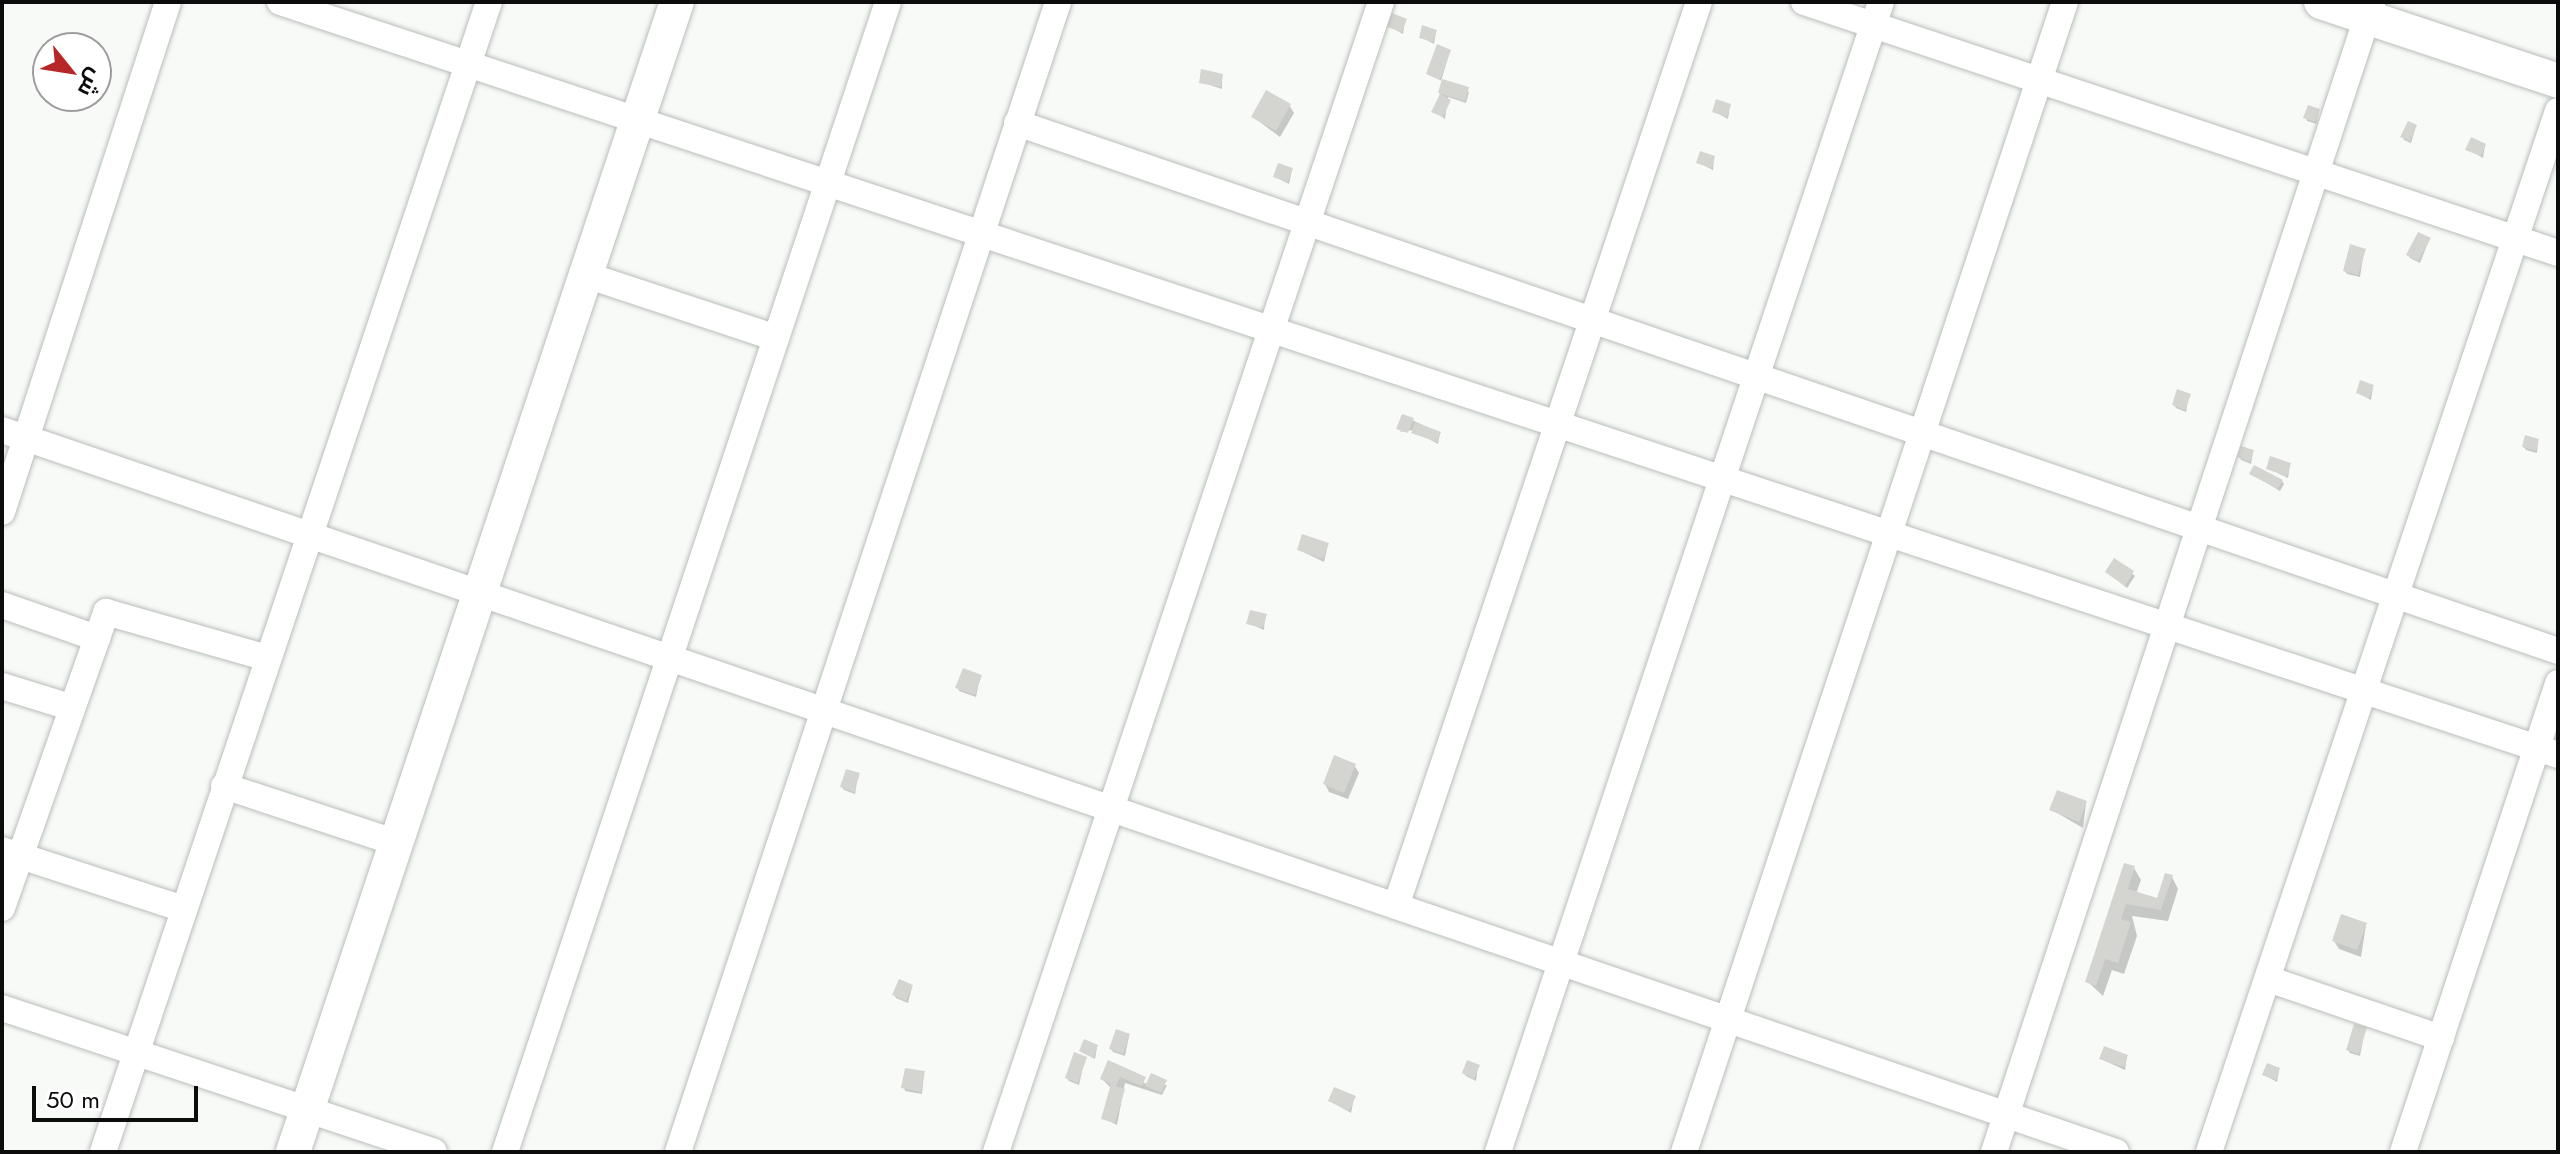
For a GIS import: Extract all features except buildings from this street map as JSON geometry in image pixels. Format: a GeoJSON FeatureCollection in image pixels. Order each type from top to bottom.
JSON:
{"type":"FeatureCollection","features":[{"type":"Feature","properties":{"kind":"street"},"geometry":{"type":"LineString","coordinates":[[2,512],[168,2]]}},
{"type":"Feature","properties":{"kind":"street"},"geometry":{"type":"LineString","coordinates":[[280,2],[2547,752]]}},
{"type":"Feature","properties":{"kind":"street"},"geometry":{"type":"LineString","coordinates":[[103,1152],[181,908],[310,536],[489,2]]}},
{"type":"Feature","properties":{"kind":"street"},"geometry":{"type":"LineString","coordinates":[[293,1152],[677,2]]}},
{"type":"Feature","properties":{"kind":"street"},"geometry":{"type":"LineString","coordinates":[[505,1152],[888,2]]}},
{"type":"Feature","properties":{"kind":"street"},"geometry":{"type":"LineString","coordinates":[[678,1152],[1058,2]]}},
{"type":"Feature","properties":{"kind":"street"},"geometry":{"type":"LineString","coordinates":[[996,1152],[1381,2]]}},
{"type":"Feature","properties":{"kind":"street"},"geometry":{"type":"LineString","coordinates":[[1396,906],[1590,319],[1699,2]]}},
{"type":"Feature","properties":{"kind":"street"},"geometry":{"type":"LineString","coordinates":[[1804,2],[1877,14],[2039,81],[2558,253]]}},
{"type":"Feature","properties":{"kind":"street"},"geometry":{"type":"LineString","coordinates":[[1684,1152],[1730,1021],[2065,2]]}},
{"type":"Feature","properties":{"kind":"street"},"geometry":{"type":"LineString","coordinates":[[2321,2],[2370,10],[2558,81]]}},
{"type":"Feature","properties":{"kind":"street"},"geometry":{"type":"LineString","coordinates":[[1994,1152],[2167,626],[2196,526],[2370,10]]}},
{"type":"Feature","properties":{"kind":"street"},"geometry":{"type":"LineString","coordinates":[[1498,1152],[1877,14]]}},
{"type":"Feature","properties":{"kind":"street"},"geometry":{"type":"LineString","coordinates":[[2209,1152],[2558,111]]}},
{"type":"Feature","properties":{"kind":"street"},"geometry":{"type":"LineString","coordinates":[[1017,123],[2558,651]]}},
{"type":"Feature","properties":{"kind":"street"},"geometry":{"type":"LineString","coordinates":[[586,275],[776,338]]}},
{"type":"Feature","properties":{"kind":"street"},"geometry":{"type":"LineString","coordinates":[[2,430],[2116,1152]]}},
{"type":"Feature","properties":{"kind":"street"},"geometry":{"type":"LineString","coordinates":[[2,605],[97,638]]}},
{"type":"Feature","properties":{"kind":"street"},"geometry":{"type":"LineString","coordinates":[[2,908],[11,853],[97,638],[114,609],[268,658]]}},
{"type":"Feature","properties":{"kind":"street"},"geometry":{"type":"LineString","coordinates":[[2403,1152],[2441,1038],[2547,752],[2558,683]]}},
{"type":"Feature","properties":{"kind":"street"},"geometry":{"type":"LineString","coordinates":[[2,686],[70,707]]}},
{"type":"Feature","properties":{"kind":"street"},"geometry":{"type":"LineString","coordinates":[[224,786],[397,843]]}},
{"type":"Feature","properties":{"kind":"street"},"geometry":{"type":"LineString","coordinates":[[11,853],[181,908]]}},
{"type":"Feature","properties":{"kind":"street"},"geometry":{"type":"LineString","coordinates":[[2268,979],[2441,1038]]}},
{"type":"Feature","properties":{"kind":"street"},"geometry":{"type":"LineString","coordinates":[[2,1008],[434,1152]]}}]}
